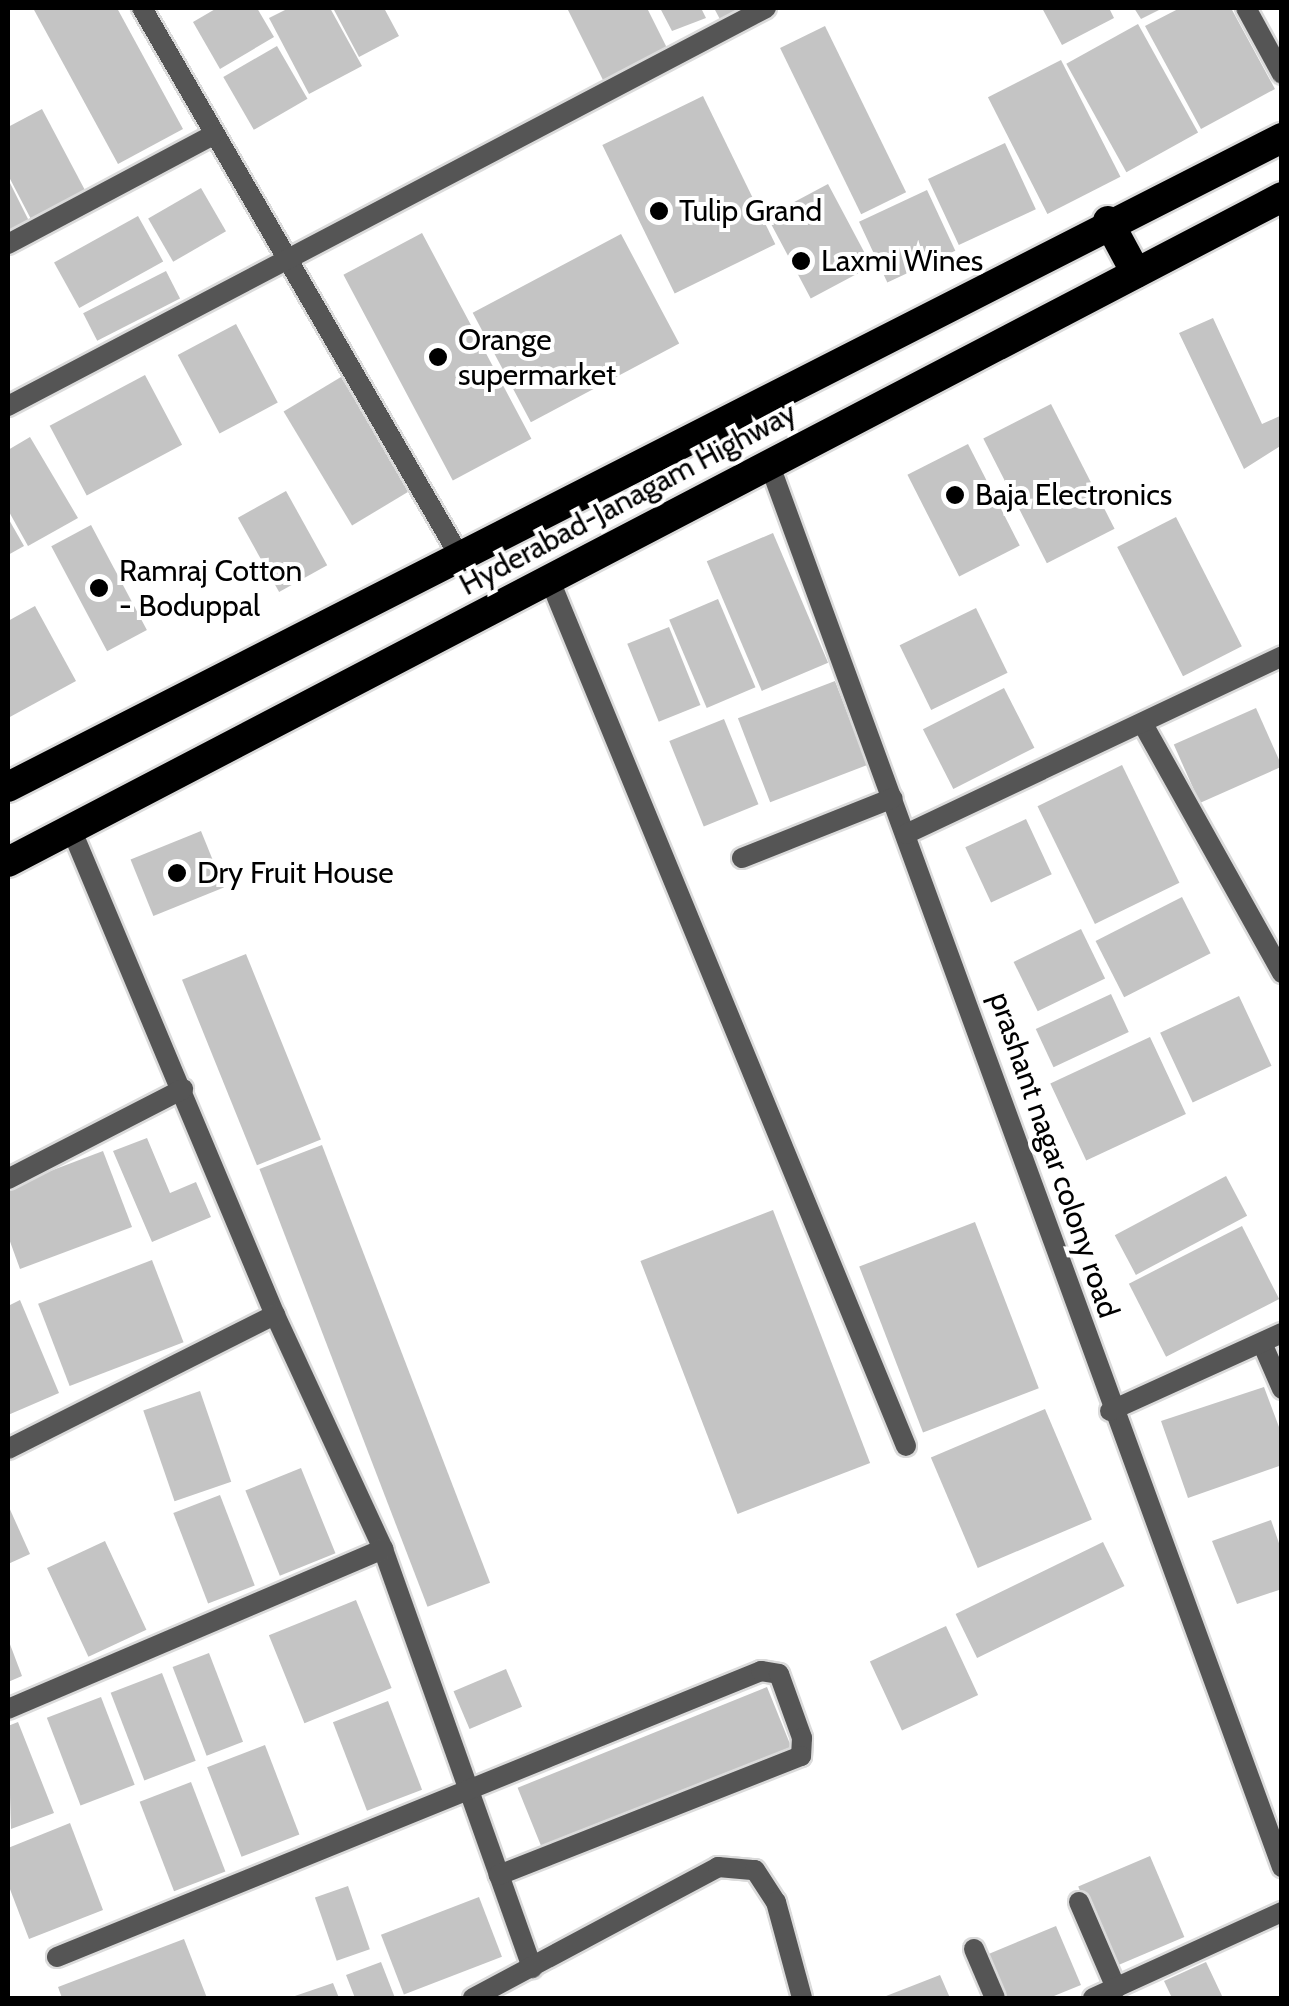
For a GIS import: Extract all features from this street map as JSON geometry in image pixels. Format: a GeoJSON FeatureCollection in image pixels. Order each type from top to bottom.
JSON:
{"type":"FeatureCollection","features":[{"type":"Feature","properties":{"kind":"highway","name":"Hyderabad-Janagam Highway"},"geometry":{"type":"LineString","coordinates":[[8,787],[1108,220],[1282,138]]}},
{"type":"Feature","properties":{"kind":"highway","name":"Hyderabad-Janagam Highway"},"geometry":{"type":"LineString","coordinates":[[8,862],[72,831],[137,789],[551,583],[769,463],[1282,197]]}},
{"type":"Feature","properties":{"kind":"highway"},"geometry":{"type":"LineString","coordinates":[[1108,220],[1136,272]]}},
{"type":"Feature","properties":{"kind":"street"},"geometry":{"type":"LineString","coordinates":[[142,8],[284,261],[459,555]]}},
{"type":"Feature","properties":{"kind":"street"},"geometry":{"type":"LineString","coordinates":[[8,406],[766,8]]}},
{"type":"Feature","properties":{"kind":"street"},"geometry":{"type":"LineString","coordinates":[[1246,8],[1282,74]]}},
{"type":"Feature","properties":{"kind":"street"},"geometry":{"type":"LineString","coordinates":[[8,244],[214,136]]}},
{"type":"Feature","properties":{"kind":"street","name":"prashant nagar colony road"},"geometry":{"type":"LineString","coordinates":[[769,463],[1008,1105],[1110,1411],[1282,1867]]}},
{"type":"Feature","properties":{"kind":"street"},"geometry":{"type":"LineString","coordinates":[[551,583],[906,1446]]}},
{"type":"Feature","properties":{"kind":"street"},"geometry":{"type":"LineString","coordinates":[[906,834],[1144,726],[1282,656]]}},
{"type":"Feature","properties":{"kind":"street"},"geometry":{"type":"LineString","coordinates":[[1144,726],[1282,973]]}},
{"type":"Feature","properties":{"kind":"street"},"geometry":{"type":"LineString","coordinates":[[742,858],[893,798]]}},
{"type":"Feature","properties":{"kind":"street"},"geometry":{"type":"LineString","coordinates":[[72,831],[275,1315],[383,1549],[532,1968]]}},
{"type":"Feature","properties":{"kind":"street"},"geometry":{"type":"LineString","coordinates":[[8,1179],[183,1089]]}},
{"type":"Feature","properties":{"kind":"street"},"geometry":{"type":"LineString","coordinates":[[8,1449],[275,1315]]}},
{"type":"Feature","properties":{"kind":"street"},"geometry":{"type":"LineString","coordinates":[[1110,1411],[1272,1338],[1282,1388]]}},
{"type":"Feature","properties":{"kind":"street"},"geometry":{"type":"LineString","coordinates":[[8,1709],[383,1549]]}},
{"type":"Feature","properties":{"kind":"street"},"geometry":{"type":"LineString","coordinates":[[57,1956],[761,1671],[778,1674],[802,1738],[801,1756],[499,1875]]}},
{"type":"Feature","properties":{"kind":"street"},"geometry":{"type":"LineString","coordinates":[[473,1998],[718,1867],[755,1870],[776,1902],[802,1998]]}},
{"type":"Feature","properties":{"kind":"street"},"geometry":{"type":"LineString","coordinates":[[1078,1902],[1116,1988]]}},
{"type":"Feature","properties":{"kind":"street"},"geometry":{"type":"LineString","coordinates":[[1093,1998],[1282,1912]]}},
{"type":"Feature","properties":{"kind":"street"},"geometry":{"type":"LineString","coordinates":[[974,1949],[995,1998]]}},
{"type":"Feature","properties":{"kind":"building"},"geometry":{"type":"Polygon","coordinates":[[[33,8],[117,8],[183,129],[118,164],[33,8]]]}},
{"type":"Feature","properties":{"kind":"building"},"geometry":{"type":"Polygon","coordinates":[[[217,8],[257,8],[274,37],[220,69],[193,22],[217,8]]]}},
{"type":"Feature","properties":{"kind":"building"},"geometry":{"type":"Polygon","coordinates":[[[289,8],[330,8],[362,66],[309,94],[269,18],[289,8]]]}},
{"type":"Feature","properties":{"kind":"building"},"geometry":{"type":"Polygon","coordinates":[[[333,8],[384,8],[399,36],[359,57],[333,8]]]}},
{"type":"Feature","properties":{"kind":"building"},"geometry":{"type":"Polygon","coordinates":[[[567,8],[647,8],[667,48],[603,80],[567,8]]]}},
{"type":"Feature","properties":{"kind":"building"},"geometry":{"type":"Polygon","coordinates":[[[660,8],[701,8],[706,18],[672,31],[660,8]]]}},
{"type":"Feature","properties":{"kind":"building"},"geometry":{"type":"Polygon","coordinates":[[[714,8],[759,8],[723,25],[714,8]]]}},
{"type":"Feature","properties":{"kind":"building"},"geometry":{"type":"Polygon","coordinates":[[[1042,8],[1109,8],[1114,18],[1062,45],[1042,8]]]}},
{"type":"Feature","properties":{"kind":"building"},"geometry":{"type":"Polygon","coordinates":[[[1134,8],[1163,8],[1141,19],[1134,8]]]}},
{"type":"Feature","properties":{"kind":"building"},"geometry":{"type":"Polygon","coordinates":[[[1180,8],[1231,8],[1275,89],[1201,129],[1145,26],[1180,8]]]}},
{"type":"Feature","properties":{"kind":"building"},"geometry":{"type":"Polygon","coordinates":[[[1138,24],[1198,132],[1126,172],[1066,64],[1138,24]]]}},
{"type":"Feature","properties":{"kind":"building"},"geometry":{"type":"Polygon","coordinates":[[[825,26],[906,192],[861,214],[780,48],[825,26]]]}},
{"type":"Feature","properties":{"kind":"building"},"geometry":{"type":"Polygon","coordinates":[[[277,46],[308,99],[254,130],[223,77],[277,46]]]}},
{"type":"Feature","properties":{"kind":"building"},"geometry":{"type":"Polygon","coordinates":[[[1061,60],[1120,177],[1047,214],[988,97],[1061,60]]]}},
{"type":"Feature","properties":{"kind":"building"},"geometry":{"type":"Polygon","coordinates":[[[703,96],[775,244],[675,293],[602,145],[703,96]]]}},
{"type":"Feature","properties":{"kind":"building"},"geometry":{"type":"Polygon","coordinates":[[[42,109],[87,194],[33,223],[8,175],[8,127],[42,109]]]}},
{"type":"Feature","properties":{"kind":"building"},"geometry":{"type":"Polygon","coordinates":[[[1005,143],[1036,209],[959,245],[928,179],[1005,143]]]}},
{"type":"Feature","properties":{"kind":"building"},"geometry":{"type":"Polygon","coordinates":[[[8,179],[30,223],[8,235],[8,179]]]}},
{"type":"Feature","properties":{"kind":"building"},"geometry":{"type":"Polygon","coordinates":[[[828,184],[872,266],[811,299],[767,216],[828,184]]]}},
{"type":"Feature","properties":{"kind":"building"},"geometry":{"type":"Polygon","coordinates":[[[201,188],[226,231],[173,262],[148,218],[201,188]]]}},
{"type":"Feature","properties":{"kind":"building"},"geometry":{"type":"Polygon","coordinates":[[[927,190],[955,251],[887,282],[859,222],[927,190]]]}},
{"type":"Feature","properties":{"kind":"building"},"geometry":{"type":"Polygon","coordinates":[[[138,216],[163,261],[79,308],[54,263],[138,216]]]}},
{"type":"Feature","properties":{"kind":"building","name":"Orange supermarket"},"geometry":{"type":"Polygon","coordinates":[[[422,233],[531,439],[453,481],[343,275],[422,233]]]}},
{"type":"Feature","properties":{"kind":"building"},"geometry":{"type":"Polygon","coordinates":[[[621,234],[679,343],[531,422],[473,313],[621,234]]]}},
{"type":"Feature","properties":{"kind":"building"},"geometry":{"type":"Polygon","coordinates":[[[166,271],[180,299],[97,341],[83,313],[166,271]]]}},
{"type":"Feature","properties":{"kind":"building"},"geometry":{"type":"Polygon","coordinates":[[[1213,318],[1262,424],[1282,415],[1282,445],[1244,469],[1179,333],[1213,318]]]}},
{"type":"Feature","properties":{"kind":"building"},"geometry":{"type":"Polygon","coordinates":[[[236,324],[278,403],[220,434],[178,355],[236,324]]]}},
{"type":"Feature","properties":{"kind":"building"},"geometry":{"type":"Polygon","coordinates":[[[145,375],[182,445],[87,495],[50,426],[145,375]]]}},
{"type":"Feature","properties":{"kind":"building"},"geometry":{"type":"Polygon","coordinates":[[[341,377],[410,491],[352,526],[284,412],[341,377]]]}},
{"type":"Feature","properties":{"kind":"building"},"geometry":{"type":"Polygon","coordinates":[[[1051,404],[1115,529],[1047,563],[983,439],[1051,404]]]}},
{"type":"Feature","properties":{"kind":"building"},"geometry":{"type":"Polygon","coordinates":[[[30,437],[78,518],[28,546],[8,510],[8,450],[30,437]]]}},
{"type":"Feature","properties":{"kind":"building"},"geometry":{"type":"Polygon","coordinates":[[[968,444],[1020,546],[959,576],[907,475],[968,444]]]}},
{"type":"Feature","properties":{"kind":"building"},"geometry":{"type":"Polygon","coordinates":[[[286,491],[327,565],[279,592],[238,518],[286,491]]]}},
{"type":"Feature","properties":{"kind":"building"},"geometry":{"type":"Polygon","coordinates":[[[1176,517],[1242,646],[1183,676],[1117,547],[1176,517]]]}},
{"type":"Feature","properties":{"kind":"building"},"geometry":{"type":"Polygon","coordinates":[[[8,518],[24,546],[8,555],[8,518]]]}},
{"type":"Feature","properties":{"kind":"building","name":"Ramraj Cotton - Boduppal"},"geometry":{"type":"Polygon","coordinates":[[[91,525],[147,630],[107,651],[51,546],[91,525]]]}},
{"type":"Feature","properties":{"kind":"building"},"geometry":{"type":"Polygon","coordinates":[[[773,533],[828,663],[762,691],[707,561],[773,533]]]}},
{"type":"Feature","properties":{"kind":"building"},"geometry":{"type":"Polygon","coordinates":[[[718,599],[756,687],[707,708],[669,620],[718,599]]]}},
{"type":"Feature","properties":{"kind":"building"},"geometry":{"type":"Polygon","coordinates":[[[35,606],[76,681],[8,718],[8,621],[35,606]]]}},
{"type":"Feature","properties":{"kind":"building"},"geometry":{"type":"Polygon","coordinates":[[[976,608],[1008,673],[931,710],[900,645],[976,608]]]}},
{"type":"Feature","properties":{"kind":"building"},"geometry":{"type":"Polygon","coordinates":[[[669,627],[700,705],[659,722],[627,644],[669,627]]]}},
{"type":"Feature","properties":{"kind":"building"},"geometry":{"type":"Polygon","coordinates":[[[835,681],[867,765],[770,802],[738,718],[835,681]]]}},
{"type":"Feature","properties":{"kind":"building"},"geometry":{"type":"Polygon","coordinates":[[[1004,688],[1034,748],[953,789],[923,729],[1004,688]]]}},
{"type":"Feature","properties":{"kind":"building"},"geometry":{"type":"Polygon","coordinates":[[[1256,708],[1282,766],[1200,803],[1174,745],[1256,708]]]}},
{"type":"Feature","properties":{"kind":"building"},"geometry":{"type":"Polygon","coordinates":[[[724,719],[758,804],[704,826],[669,741],[724,719]]]}},
{"type":"Feature","properties":{"kind":"building"},"geometry":{"type":"Polygon","coordinates":[[[1122,765],[1179,883],[1095,924],[1038,806],[1122,765]]]}},
{"type":"Feature","properties":{"kind":"building"},"geometry":{"type":"Polygon","coordinates":[[[1026,819],[1052,874],[991,903],[965,847],[1026,819]]]}},
{"type":"Feature","properties":{"kind":"building","name":"Dry Fruit House"},"geometry":{"type":"Polygon","coordinates":[[[201,831],[224,888],[153,916],[131,859],[201,831]]]}},
{"type":"Feature","properties":{"kind":"building"},"geometry":{"type":"Polygon","coordinates":[[[1182,897],[1211,953],[1124,997],[1096,941],[1182,897]]]}},
{"type":"Feature","properties":{"kind":"building"},"geometry":{"type":"Polygon","coordinates":[[[1081,929],[1105,978],[1038,1011],[1014,962],[1081,929]]]}},
{"type":"Feature","properties":{"kind":"building"},"geometry":{"type":"Polygon","coordinates":[[[246,954],[321,1139],[257,1165],[182,980],[246,954]]]}},
{"type":"Feature","properties":{"kind":"building"},"geometry":{"type":"Polygon","coordinates":[[[1111,994],[1129,1032],[1054,1067],[1036,1029],[1111,994]]]}},
{"type":"Feature","properties":{"kind":"building"},"geometry":{"type":"Polygon","coordinates":[[[1239,996],[1272,1066],[1193,1103],[1160,1033],[1239,996]]]}},
{"type":"Feature","properties":{"kind":"building"},"geometry":{"type":"Polygon","coordinates":[[[1150,1037],[1186,1114],[1086,1161],[1050,1083],[1150,1037]]]}},
{"type":"Feature","properties":{"kind":"building"},"geometry":{"type":"Polygon","coordinates":[[[147,1138],[170,1193],[196,1182],[211,1217],[152,1242],[113,1151],[147,1138]]]}},
{"type":"Feature","properties":{"kind":"building"},"geometry":{"type":"Polygon","coordinates":[[[322,1145],[490,1583],[428,1607],[259,1169],[322,1145]]]}},
{"type":"Feature","properties":{"kind":"building"},"geometry":{"type":"Polygon","coordinates":[[[103,1151],[132,1227],[20,1269],[8,1236],[8,1187],[103,1151]]]}},
{"type":"Feature","properties":{"kind":"building"},"geometry":{"type":"Polygon","coordinates":[[[1226,1176],[1247,1216],[1136,1275],[1115,1235],[1226,1176]]]}},
{"type":"Feature","properties":{"kind":"building"},"geometry":{"type":"Polygon","coordinates":[[[773,1210],[870,1463],[738,1514],[640,1261],[773,1210]]]}},
{"type":"Feature","properties":{"kind":"building"},"geometry":{"type":"Polygon","coordinates":[[[975,1222],[1039,1388],[923,1433],[859,1266],[975,1222]]]}},
{"type":"Feature","properties":{"kind":"building"},"geometry":{"type":"Polygon","coordinates":[[[1242,1226],[1279,1299],[1166,1357],[1129,1284],[1242,1226]]]}},
{"type":"Feature","properties":{"kind":"building"},"geometry":{"type":"Polygon","coordinates":[[[152,1260],[184,1342],[70,1386],[38,1304],[152,1260]]]}},
{"type":"Feature","properties":{"kind":"building"},"geometry":{"type":"Polygon","coordinates":[[[20,1300],[59,1393],[8,1415],[8,1306],[20,1300]]]}},
{"type":"Feature","properties":{"kind":"building"},"geometry":{"type":"Polygon","coordinates":[[[1264,1387],[1282,1435],[1282,1465],[1188,1498],[1161,1421],[1264,1387]]]}},
{"type":"Feature","properties":{"kind":"building"},"geometry":{"type":"Polygon","coordinates":[[[200,1391],[231,1482],[175,1501],[143,1411],[200,1391]]]}},
{"type":"Feature","properties":{"kind":"building"},"geometry":{"type":"Polygon","coordinates":[[[1045,1409],[1092,1519],[978,1568],[931,1457],[1045,1409]]]}},
{"type":"Feature","properties":{"kind":"building"},"geometry":{"type":"Polygon","coordinates":[[[301,1468],[335,1553],[280,1576],[245,1490],[301,1468]]]}},
{"type":"Feature","properties":{"kind":"building"},"geometry":{"type":"Polygon","coordinates":[[[220,1495],[255,1586],[208,1603],[173,1513],[220,1495]]]}},
{"type":"Feature","properties":{"kind":"building"},"geometry":{"type":"Polygon","coordinates":[[[8,1505],[30,1554],[8,1564],[8,1505]]]}},
{"type":"Feature","properties":{"kind":"building"},"geometry":{"type":"Polygon","coordinates":[[[1271,1520],[1282,1552],[1282,1589],[1237,1604],[1212,1541],[1271,1520]]]}},
{"type":"Feature","properties":{"kind":"building"},"geometry":{"type":"Polygon","coordinates":[[[105,1541],[146,1630],[88,1657],[47,1568],[105,1541]]]}},
{"type":"Feature","properties":{"kind":"building"},"geometry":{"type":"Polygon","coordinates":[[[1103,1542],[1124,1586],[977,1658],[956,1614],[1103,1542]]]}},
{"type":"Feature","properties":{"kind":"building"},"geometry":{"type":"Polygon","coordinates":[[[356,1600],[392,1688],[304,1723],[269,1635],[356,1600]]]}},
{"type":"Feature","properties":{"kind":"building"},"geometry":{"type":"Polygon","coordinates":[[[946,1626],[978,1695],[902,1730],[870,1661],[946,1626]]]}},
{"type":"Feature","properties":{"kind":"building"},"geometry":{"type":"Polygon","coordinates":[[[8,1639],[22,1676],[8,1682],[8,1639]]]}},
{"type":"Feature","properties":{"kind":"building"},"geometry":{"type":"Polygon","coordinates":[[[209,1653],[243,1742],[207,1756],[173,1667],[209,1653]]]}},
{"type":"Feature","properties":{"kind":"building"},"geometry":{"type":"Polygon","coordinates":[[[506,1669],[522,1707],[470,1729],[454,1691],[506,1669]]]}},
{"type":"Feature","properties":{"kind":"building"},"geometry":{"type":"Polygon","coordinates":[[[162,1673],[196,1761],[144,1780],[111,1693],[162,1673]]]}},
{"type":"Feature","properties":{"kind":"building"},"geometry":{"type":"Polygon","coordinates":[[[767,1687],[791,1747],[542,1848],[518,1788],[767,1687]]]}},
{"type":"Feature","properties":{"kind":"building"},"geometry":{"type":"Polygon","coordinates":[[[101,1697],[135,1785],[81,1806],[47,1718],[101,1697]]]}},
{"type":"Feature","properties":{"kind":"building"},"geometry":{"type":"Polygon","coordinates":[[[388,1701],[422,1790],[367,1811],[333,1722],[388,1701]]]}},
{"type":"Feature","properties":{"kind":"building"},"geometry":{"type":"Polygon","coordinates":[[[18,1722],[54,1813],[11,1829],[8,1726],[18,1722]]]}},
{"type":"Feature","properties":{"kind":"building"},"geometry":{"type":"Polygon","coordinates":[[[265,1745],[299,1835],[242,1857],[207,1767],[265,1745]]]}},
{"type":"Feature","properties":{"kind":"building"},"geometry":{"type":"Polygon","coordinates":[[[191,1782],[225,1872],[174,1891],[140,1802],[191,1782]]]}},
{"type":"Feature","properties":{"kind":"building"},"geometry":{"type":"Polygon","coordinates":[[[70,1823],[103,1910],[29,1939],[8,1884],[8,1848],[70,1823]]]}},
{"type":"Feature","properties":{"kind":"building"},"geometry":{"type":"Polygon","coordinates":[[[1150,1856],[1184,1937],[1113,1967],[1078,1886],[1150,1856]]]}},
{"type":"Feature","properties":{"kind":"building"},"geometry":{"type":"Polygon","coordinates":[[[348,1886],[370,1949],[337,1961],[315,1897],[348,1886]]]}},
{"type":"Feature","properties":{"kind":"building"},"geometry":{"type":"Polygon","coordinates":[[[479,1897],[502,1957],[404,1994],[381,1935],[479,1897]]]}},
{"type":"Feature","properties":{"kind":"building"},"geometry":{"type":"Polygon","coordinates":[[[1056,1926],[1081,1985],[1049,1998],[996,1998],[979,1958],[1056,1926]]]}},
{"type":"Feature","properties":{"kind":"building"},"geometry":{"type":"Polygon","coordinates":[[[184,1939],[207,1998],[62,1998],[58,1987],[184,1939]]]}},
{"type":"Feature","properties":{"kind":"building"},"geometry":{"type":"Polygon","coordinates":[[[381,1962],[395,1998],[355,1998],[346,1975],[381,1962]]]}},
{"type":"Feature","properties":{"kind":"building"},"geometry":{"type":"Polygon","coordinates":[[[1206,1962],[1223,1998],[1172,1998],[1164,1981],[1206,1962]]]}},
{"type":"Feature","properties":{"kind":"building"},"geometry":{"type":"Polygon","coordinates":[[[940,1975],[950,1998],[881,1998],[940,1975]]]}},
{"type":"Feature","properties":{"kind":"building"},"geometry":{"type":"Polygon","coordinates":[[[333,1983],[339,1998],[289,1998],[333,1983]]]}},
{"type":"Feature","properties":{"kind":"place","name":"Tulip Grand"},"geometry":{"type":"Point","coordinates":[659,211]}},
{"type":"Feature","properties":{"kind":"place","name":"Laxmi Wines"},"geometry":{"type":"Point","coordinates":[801,261]}},
{"type":"Feature","properties":{"kind":"place","name":"Orange supermarket"},"geometry":{"type":"Point","coordinates":[438,357]}},
{"type":"Feature","properties":{"kind":"place","name":"Baja Electronics"},"geometry":{"type":"Point","coordinates":[955,495]}},
{"type":"Feature","properties":{"kind":"place","name":"Ramraj Cotton - Boduppal"},"geometry":{"type":"Point","coordinates":[99,588]}},
{"type":"Feature","properties":{"kind":"place","name":"Dry Fruit House"},"geometry":{"type":"Point","coordinates":[177,873]}}]}
